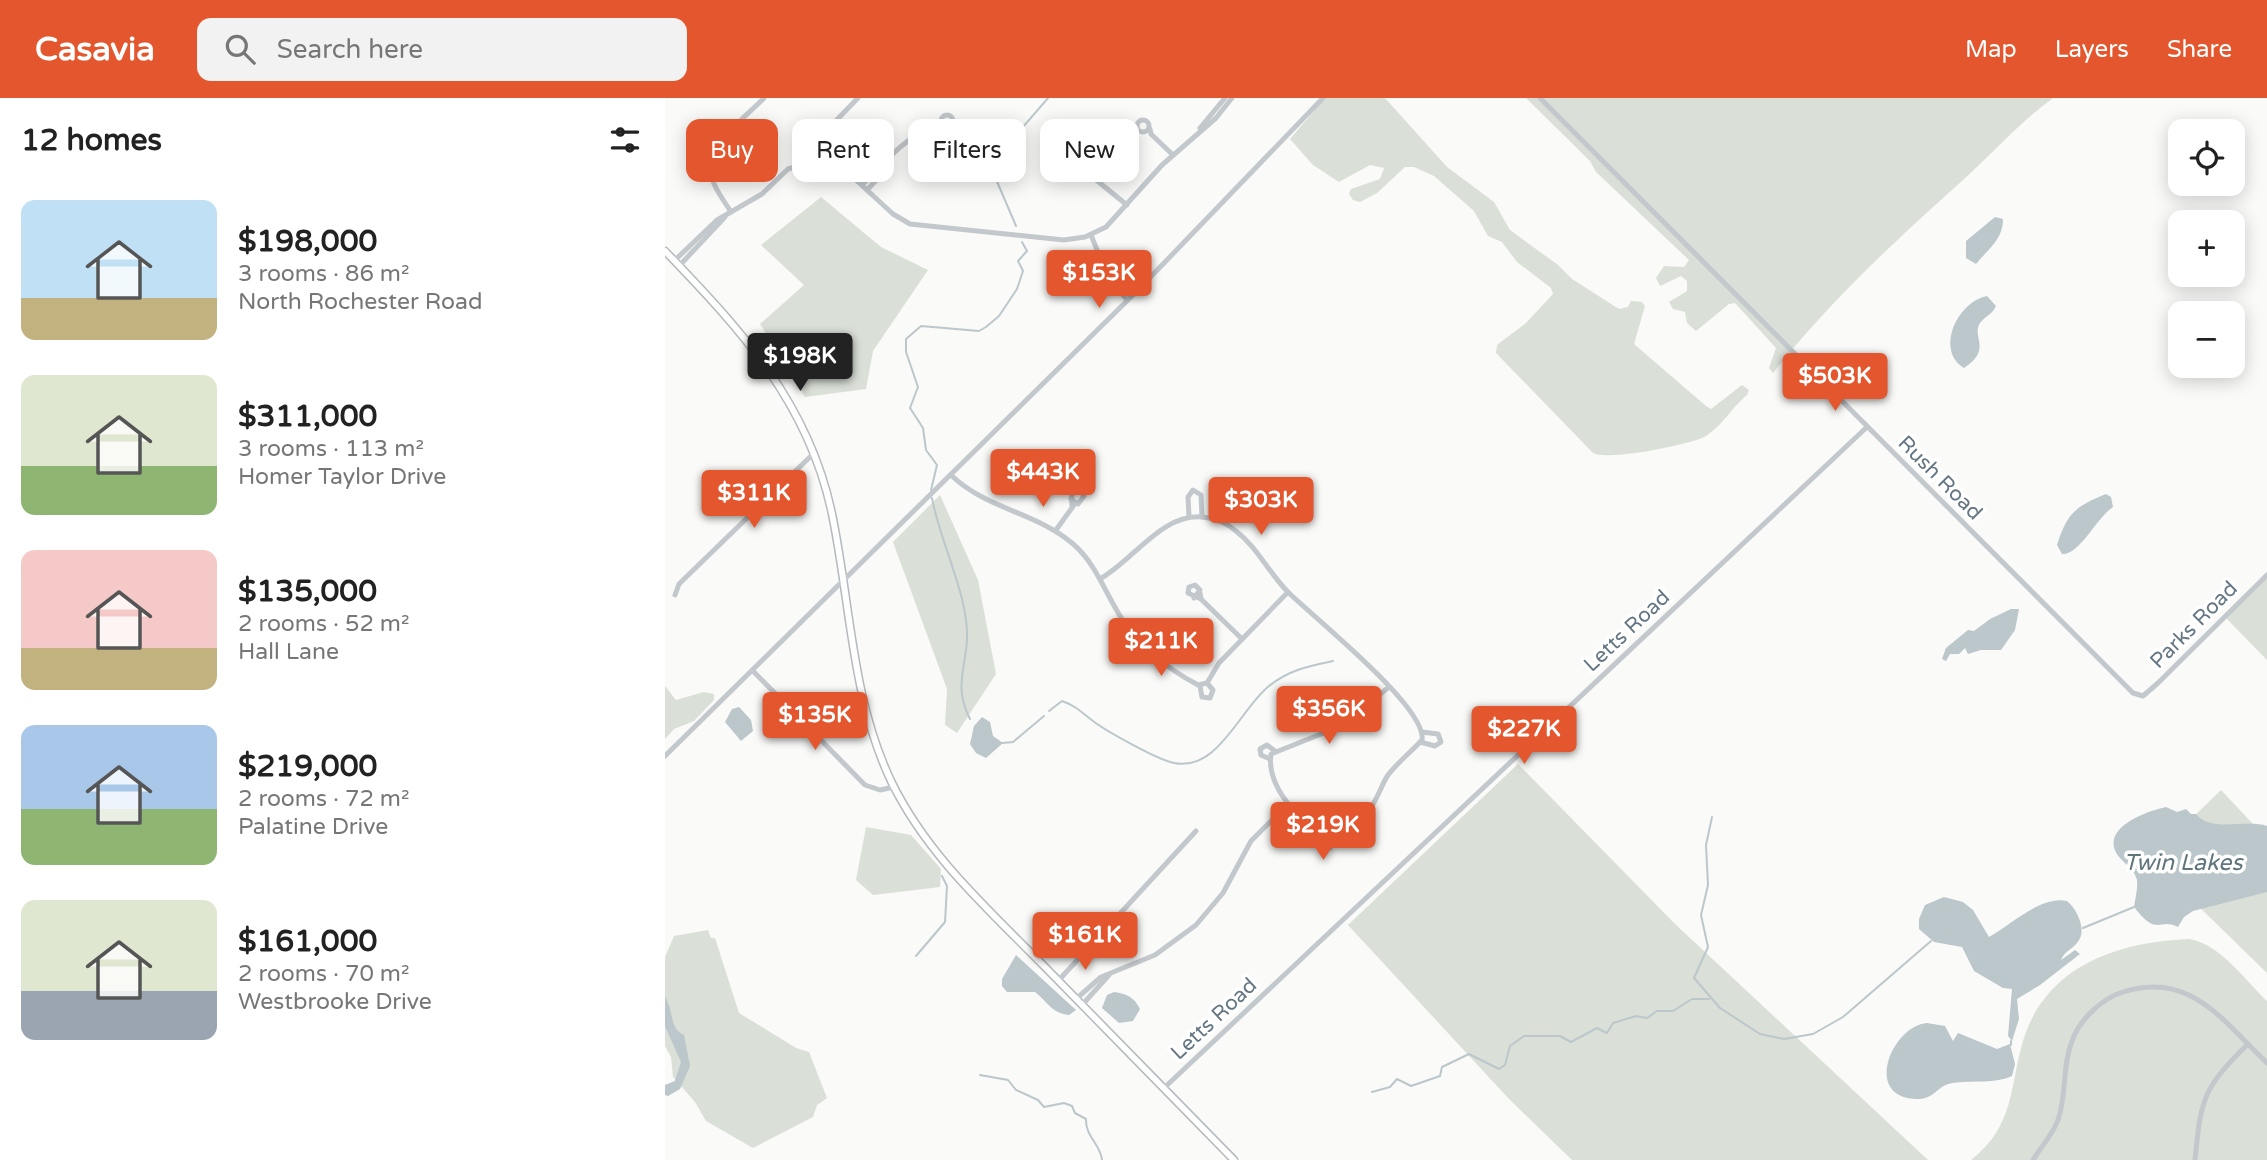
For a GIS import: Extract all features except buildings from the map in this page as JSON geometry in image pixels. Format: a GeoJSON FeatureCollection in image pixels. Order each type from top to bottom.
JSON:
{"type":"FeatureCollection","features":[{"type":"Feature","properties":{"kind":"main road"},"geometry":{"type":"LineString","coordinates":[[665,251],[730,319],[767,364],[795,411],[813,454],[831,512],[864,707],[894,787],[946,866],[1234,1160]]}},
{"type":"Feature","properties":{"kind":"street"},"geometry":{"type":"LineString","coordinates":[[744,119],[764,98]]}},
{"type":"Feature","properties":{"kind":"street"},"geometry":{"type":"LineString","coordinates":[[838,119],[858,98]]}},
{"type":"Feature","properties":{"kind":"street"},"geometry":{"type":"LineString","coordinates":[[1199,131],[1225,98]]}},
{"type":"Feature","properties":{"kind":"street"},"geometry":{"type":"LineString","coordinates":[[858,182],[900,219],[919,226],[1064,240],[1091,235],[1106,227],[1173,155],[1216,118],[1232,98]]}},
{"type":"Feature","properties":{"kind":"street"},"geometry":{"type":"LineString","coordinates":[[665,756],[1127,300],[1323,98]]}},
{"type":"Feature","properties":{"kind":"street","name":"Rush Road"},"geometry":{"type":"LineString","coordinates":[[1540,98],[2125,686],[2138,696],[2143,696]]}},
{"type":"Feature","properties":{"kind":"street"},"geometry":{"type":"LineString","coordinates":[[1148,131],[1173,155]]}},
{"type":"Feature","properties":{"kind":"street"},"geometry":{"type":"LineString","coordinates":[[894,154],[908,141]]}},
{"type":"Feature","properties":{"kind":"street"},"geometry":{"type":"LineString","coordinates":[[677,263],[731,212],[762,194],[792,168]]}},
{"type":"Feature","properties":{"kind":"street"},"geometry":{"type":"LineString","coordinates":[[714,182],[731,212]]}},
{"type":"Feature","properties":{"kind":"street"},"geometry":{"type":"LineString","coordinates":[[862,185],[865,182]]}},
{"type":"Feature","properties":{"kind":"street"},"geometry":{"type":"LineString","coordinates":[[867,190],[874,182]]}},
{"type":"Feature","properties":{"kind":"street"},"geometry":{"type":"LineString","coordinates":[[1101,182],[1127,205]]}},
{"type":"Feature","properties":{"kind":"street"},"geometry":{"type":"LineString","coordinates":[[1091,235],[1108,277],[1127,300]]}},
{"type":"Feature","properties":{"kind":"street","name":"Letts Road"},"geometry":{"type":"LineString","coordinates":[[1164,1088],[1867,427]]}},
{"type":"Feature","properties":{"kind":"street"},"geometry":{"type":"LineString","coordinates":[[675,594],[679,584],[813,454]]}},
{"type":"Feature","properties":{"kind":"street"},"geometry":{"type":"LineString","coordinates":[[951,475],[985,500],[1056,530],[1086,556],[1123,621],[1143,646],[1170,669],[1200,686],[1202,696],[1210,698],[1213,690],[1207,683]]}},
{"type":"Feature","properties":{"kind":"street"},"geometry":{"type":"LineString","coordinates":[[1189,517],[1188,496],[1193,490],[1201,495],[1202,517]]}},
{"type":"Feature","properties":{"kind":"street"},"geometry":{"type":"LineString","coordinates":[[1056,530],[1074,503]]}},
{"type":"Feature","properties":{"kind":"street"},"geometry":{"type":"LineString","coordinates":[[1100,579],[1130,559],[1159,530],[1189,517],[1219,521],[1236,531],[1288,592],[1356,653],[1389,687],[1422,732],[1438,734],[1441,741],[1435,746],[1420,742]]}},
{"type":"Feature","properties":{"kind":"street","name":"Parks Road"},"geometry":{"type":"LineString","coordinates":[[2143,696],[2267,575]]}},
{"type":"Feature","properties":{"kind":"street"},"geometry":{"type":"LineString","coordinates":[[1200,686],[1207,683],[1219,663],[1288,592]]}},
{"type":"Feature","properties":{"kind":"street"},"geometry":{"type":"LineString","coordinates":[[1199,596],[1242,639]]}},
{"type":"Feature","properties":{"kind":"street"},"geometry":{"type":"LineString","coordinates":[[753,671],[866,785],[880,790],[894,787]]}},
{"type":"Feature","properties":{"kind":"street"},"geometry":{"type":"LineString","coordinates":[[1389,687],[1341,726],[1275,751],[1270,759],[1276,785],[1288,804],[1304,820],[1320,828],[1333,830],[1349,826],[1365,814],[1391,771],[1420,742],[1422,732]]}},
{"type":"Feature","properties":{"kind":"street"},"geometry":{"type":"LineString","coordinates":[[1270,759],[1261,755],[1260,749],[1265,745],[1275,751]]}},
{"type":"Feature","properties":{"kind":"street"},"geometry":{"type":"LineString","coordinates":[[1076,999],[1097,980],[1155,955],[1196,925],[1223,893],[1251,841],[1288,804]]}},
{"type":"Feature","properties":{"kind":"street"},"geometry":{"type":"LineString","coordinates":[[1320,828],[1318,844],[1322,849],[1330,848],[1333,830]]}},
{"type":"Feature","properties":{"kind":"street"},"geometry":{"type":"LineString","coordinates":[[1058,981],[1196,831]]}},
{"type":"Feature","properties":{"kind":"street"},"geometry":{"type":"LineString","coordinates":[[1082,1005],[1109,975]]}},
{"type":"Feature","properties":{"kind":"street"},"geometry":{"type":"LineString","coordinates":[[2033,1160],[2059,1117],[2071,1041],[2088,1016],[2112,996],[2140,987],[2176,989],[2210,1007],[2267,1063]]}},
{"type":"Feature","properties":{"kind":"street"},"geometry":{"type":"LineString","coordinates":[[2195,1160],[2203,1097],[2213,1079],[2248,1044]]}},
{"type":"Feature","properties":{"kind":"shaded area"},"geometry":{"type":"Polygon","coordinates":[[[1325,98],[1385,98],[1447,167],[1494,202],[1510,230],[1558,265],[1572,279],[1619,309],[1628,307],[1631,301],[1642,302],[1645,306],[1634,344],[1706,406],[1711,409],[1742,385],[1749,390],[1747,395],[1704,437],[1666,448],[1630,454],[1593,453],[1496,353],[1497,345],[1526,323],[1553,294],[1551,288],[1517,262],[1502,242],[1488,236],[1474,211],[1434,176],[1414,167],[1405,167],[1377,193],[1360,202],[1353,200],[1349,194],[1351,189],[1380,179],[1384,168],[1370,165],[1339,182],[1313,165],[1290,139],[1325,98]]]}},
{"type":"Feature","properties":{"kind":"shaded area"},"geometry":{"type":"Polygon","coordinates":[[[1526,98],[2053,98],[2018,127],[1863,273],[1816,322],[1773,373],[1769,368],[1776,348],[1735,303],[1729,304],[1696,331],[1687,323],[1685,312],[1673,309],[1669,302],[1687,291],[1687,281],[1681,276],[1660,286],[1656,278],[1664,266],[1684,267],[1689,260],[1596,172],[1590,161],[1526,98]]]}},
{"type":"Feature","properties":{"kind":"shaded area"},"geometry":{"type":"Polygon","coordinates":[[[821,197],[881,247],[928,270],[873,351],[866,389],[805,397],[760,324],[804,285],[761,245],[821,197]]]}},
{"type":"Feature","properties":{"kind":"shaded area"},"geometry":{"type":"Polygon","coordinates":[[[940,495],[978,580],[996,674],[957,733],[945,725],[947,689],[893,542],[940,495]]]}},
{"type":"Feature","properties":{"kind":"shaded area"},"geometry":{"type":"Polygon","coordinates":[[[2267,576],[2267,660],[2225,617],[2267,576]]]}},
{"type":"Feature","properties":{"kind":"shaded area"},"geometry":{"type":"Polygon","coordinates":[[[665,686],[676,700],[704,692],[714,694],[714,700],[694,721],[674,729],[665,739],[665,686]]]}},
{"type":"Feature","properties":{"kind":"shaded area"},"geometry":{"type":"Polygon","coordinates":[[[1518,764],[1675,924],[1928,1160],[1572,1160],[1509,1099],[1348,925],[1518,764]]]}},
{"type":"Feature","properties":{"kind":"shaded area"},"geometry":{"type":"Polygon","coordinates":[[[2221,790],[2267,839],[2267,973],[2150,859],[2221,790]]]}},
{"type":"Feature","properties":{"kind":"shaded area"},"geometry":{"type":"Polygon","coordinates":[[[866,827],[911,835],[941,869],[940,887],[873,895],[856,880],[866,827]]]}},
{"type":"Feature","properties":{"kind":"shaded area"},"geometry":{"type":"Polygon","coordinates":[[[708,930],[711,938],[715,938],[739,1013],[796,1048],[809,1052],[827,1098],[817,1105],[813,1117],[753,1148],[706,1121],[695,1102],[673,1077],[671,1057],[665,1046],[665,957],[674,936],[708,930]]]}},
{"type":"Feature","properties":{"kind":"shaded area"},"geometry":{"type":"Polygon","coordinates":[[[2189,939],[2222,955],[2267,1001],[2267,1160],[1971,1160],[1985,1147],[2003,1120],[2023,1041],[2034,1015],[2049,993],[2067,976],[2112,953],[2163,941],[2189,939]]]}},
{"type":"Feature","properties":{"kind":"water"},"geometry":{"type":"Polygon","coordinates":[[[1995,217],[2003,219],[2000,233],[1976,264],[1966,258],[1966,241],[1995,217]]]}},
{"type":"Feature","properties":{"kind":"water"},"geometry":{"type":"Polygon","coordinates":[[[1987,296],[1996,306],[1980,323],[1977,355],[1964,368],[1955,360],[1951,350],[1953,328],[1967,307],[1987,296]]]}},
{"type":"Feature","properties":{"kind":"water"},"geometry":{"type":"Polygon","coordinates":[[[2106,494],[2111,497],[2113,507],[2075,549],[2062,554],[2057,545],[2069,518],[2080,507],[2106,494]]]}},
{"type":"Feature","properties":{"kind":"water"},"geometry":{"type":"Polygon","coordinates":[[[2011,609],[2019,609],[2015,630],[2001,650],[1981,650],[1968,654],[1965,648],[1959,654],[1950,654],[1946,661],[1942,659],[1946,648],[1968,630],[1974,631],[1990,619],[2011,609]]]}},
{"type":"Feature","properties":{"kind":"water"},"geometry":{"type":"Polygon","coordinates":[[[739,707],[751,720],[753,731],[741,741],[725,722],[732,709],[739,707]]]}},
{"type":"Feature","properties":{"kind":"water"},"geometry":{"type":"Polygon","coordinates":[[[982,717],[990,722],[993,736],[1003,743],[986,758],[976,753],[970,744],[974,726],[982,717]]]}},
{"type":"Feature","properties":{"kind":"water","name":"Twin Lakes"},"geometry":{"type":"Polygon","coordinates":[[[2166,807],[2177,812],[2186,809],[2210,823],[2267,826],[2267,892],[2193,911],[2184,917],[2178,927],[2148,922],[2134,907],[2137,880],[2114,848],[2114,838],[2119,830],[2137,817],[2166,807]]]}},
{"type":"Feature","properties":{"kind":"water","name":"Twin Lakes"},"geometry":{"type":"Polygon","coordinates":[[[1944,897],[1963,902],[1973,910],[1989,937],[2047,902],[2067,901],[2077,915],[2081,936],[2061,960],[2075,950],[2080,954],[2017,999],[2019,1019],[2012,1041],[2008,1036],[2012,989],[2003,988],[1974,971],[1962,947],[1934,942],[1919,929],[1919,919],[1925,905],[1944,897]]]}},
{"type":"Feature","properties":{"kind":"water"},"geometry":{"type":"Polygon","coordinates":[[[1016,955],[1076,1010],[1069,1015],[1058,1012],[1035,992],[1007,992],[1002,986],[1002,979],[1016,955]]]}},
{"type":"Feature","properties":{"kind":"water"},"geometry":{"type":"Polygon","coordinates":[[[1114,992],[1130,997],[1138,1005],[1140,1009],[1133,1021],[1119,1023],[1102,1008],[1107,995],[1114,992]]]}},
{"type":"Feature","properties":{"kind":"water"},"geometry":{"type":"Polygon","coordinates":[[[665,997],[676,1028],[684,1035],[690,1066],[680,1089],[668,1096],[665,1095],[665,1085],[675,1081],[681,1062],[665,1026],[665,997]]]}},
{"type":"Feature","properties":{"kind":"water"},"geometry":{"type":"Polygon","coordinates":[[[1927,1023],[1945,1026],[1953,1041],[1958,1033],[1997,1049],[2010,1044],[2015,1064],[2012,1076],[1999,1080],[1947,1084],[1922,1099],[1899,1095],[1890,1086],[1888,1061],[1903,1036],[1914,1027],[1927,1023]]]}},
{"type":"Feature","properties":{"kind":"waterway"},"geometry":{"type":"LineString","coordinates":[[1016,226],[990,165],[1048,98]]}},
{"type":"Feature","properties":{"kind":"waterway"},"geometry":{"type":"LineString","coordinates":[[931,490],[937,465],[926,450],[923,428],[910,408],[918,387],[906,352],[906,339],[921,326],[979,331],[986,327],[999,316],[1017,289],[1023,271],[1018,261],[1027,251],[1022,242]]}},
{"type":"Feature","properties":{"kind":"waterway"},"geometry":{"type":"LineString","coordinates":[[932,498],[959,588],[966,623],[967,640],[961,689],[970,719]]}},
{"type":"Feature","properties":{"kind":"waterway"},"geometry":{"type":"LineString","coordinates":[[1049,711],[1062,701],[1145,751],[1166,761],[1190,763],[1216,749],[1269,686],[1300,669],[1333,661]]}},
{"type":"Feature","properties":{"kind":"waterway"},"geometry":{"type":"LineString","coordinates":[[1002,743],[1013,742],[1044,716]]}},
{"type":"Feature","properties":{"kind":"waterway"},"geometry":{"type":"LineString","coordinates":[[1712,817],[1706,845],[1708,885],[1701,915],[1708,947],[1694,978],[1720,1008],[1760,1034],[1784,1039],[1813,1034],[1843,1017],[1931,941]]}},
{"type":"Feature","properties":{"kind":"waterway"},"geometry":{"type":"LineString","coordinates":[[916,956],[945,922],[947,886],[942,876]]}},
{"type":"Feature","properties":{"kind":"waterway"},"geometry":{"type":"LineString","coordinates":[[2083,928],[2134,907]]}},
{"type":"Feature","properties":{"kind":"waterway"},"geometry":{"type":"LineString","coordinates":[[1372,1092],[1390,1087],[1397,1079],[1411,1086],[1440,1076],[1442,1067],[1469,1054],[1499,1069],[1505,1065],[1510,1046],[1524,1036],[1560,1036],[1571,1042],[1597,1028],[1607,1033],[1613,1023],[1636,1016],[1647,1018],[1657,1011],[1673,1011],[1692,999],[1709,999]]}},
{"type":"Feature","properties":{"kind":"waterway"},"geometry":{"type":"LineString","coordinates":[[980,1075],[1008,1080],[1016,1090],[1038,1100],[1044,1107],[1064,1103],[1072,1106],[1075,1113],[1086,1119],[1086,1125],[1102,1160]]}}]}
